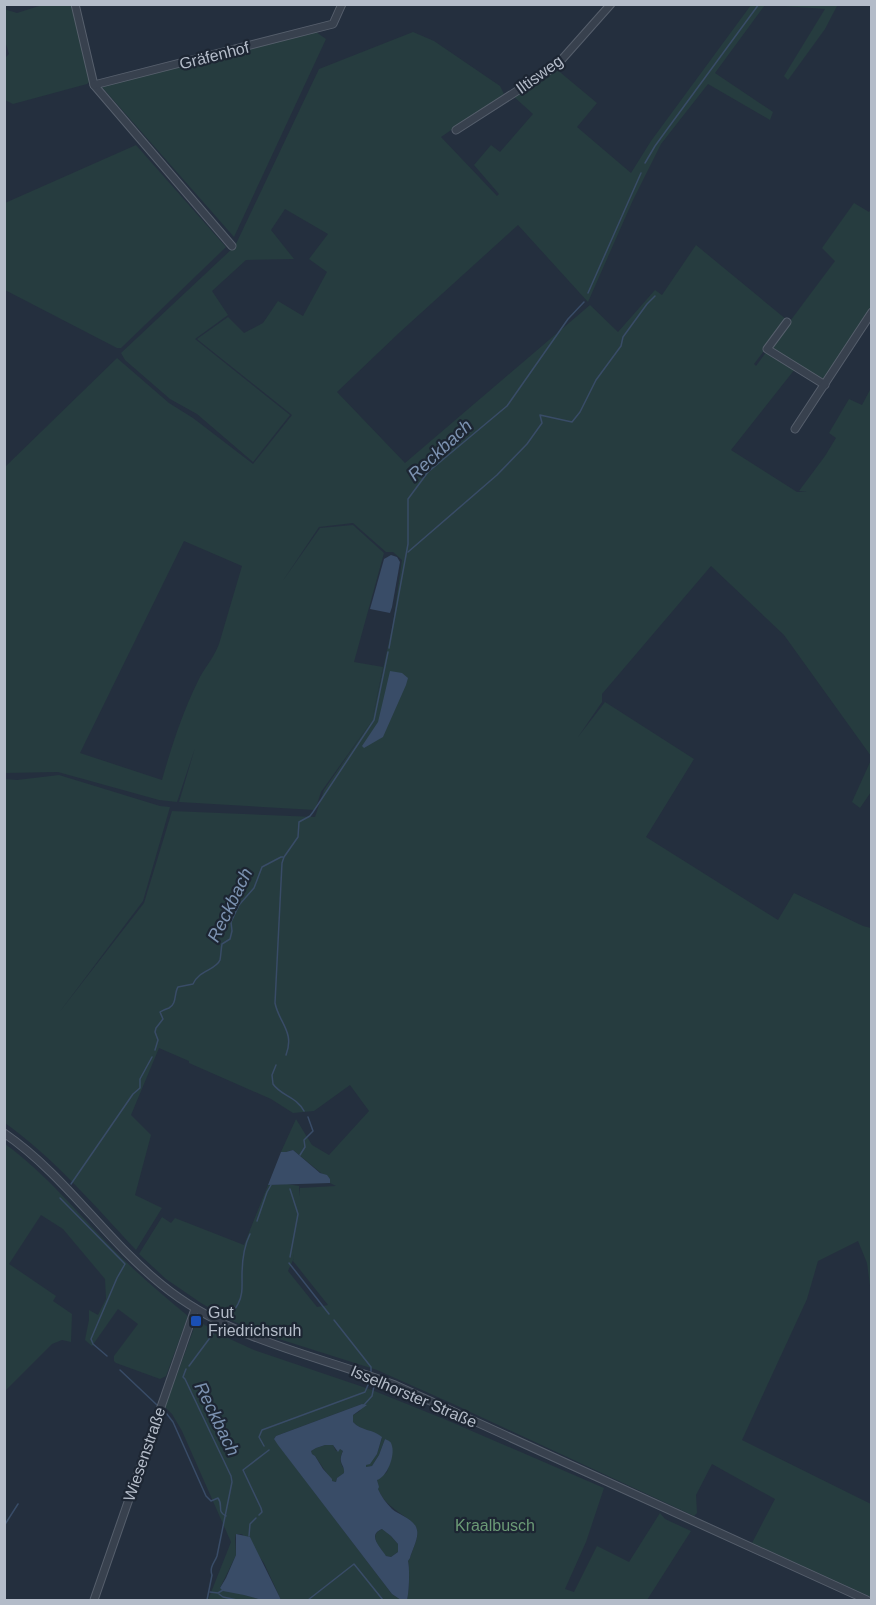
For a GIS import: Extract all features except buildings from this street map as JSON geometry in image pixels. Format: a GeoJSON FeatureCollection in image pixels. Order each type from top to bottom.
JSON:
{"type":"FeatureCollection","features":[{"type":"Feature","properties":{"kind":"street"},"geometry":{"type":"LineString","coordinates":[[75,4],[94,86],[232,246]]}},
{"type":"Feature","properties":{"kind":"street","name":"Gräfenhof"},"geometry":{"type":"LineString","coordinates":[[94,86],[333,24],[342,4]]}},
{"type":"Feature","properties":{"kind":"street","name":"Iltisweg"},"geometry":{"type":"LineString","coordinates":[[456,130],[556,66],[611,4]]}},
{"type":"Feature","properties":{"kind":"street"},"geometry":{"type":"LineString","coordinates":[[795,429],[872,312]]}},
{"type":"Feature","properties":{"kind":"street"},"geometry":{"type":"LineString","coordinates":[[787,322],[767,349],[825,385]]}},
{"type":"Feature","properties":{"kind":"street","name":"Isselhorster Straße"},"geometry":{"type":"LineString","coordinates":[[4,1133],[41,1162],[148,1273],[195,1309],[224,1325],[266,1343],[395,1385],[867,1600]]}},
{"type":"Feature","properties":{"kind":"street","name":"Wiesenstraße"},"geometry":{"type":"LineString","coordinates":[[94,1600],[195,1309]]}},
{"type":"Feature","properties":{"kind":"green space"},"geometry":{"type":"Polygon","coordinates":[[[42,5],[72,5],[90,81],[87,84],[13,104],[5,100],[5,58],[9,54],[5,41],[4,9],[17,13],[42,5]]]}},
{"type":"Feature","properties":{"kind":"green space"},"geometry":{"type":"Polygon","coordinates":[[[751,5],[765,5],[715,73],[773,112],[770,120],[708,84],[661,144],[633,200],[588,302],[518,225],[337,392],[405,463],[590,305],[618,332],[655,290],[662,295],[696,245],[787,320],[754,364],[756,366],[767,351],[795,369],[731,450],[797,492],[807,492],[799,491],[836,438],[829,433],[849,399],[862,405],[871,388],[871,756],[784,635],[711,566],[602,694],[602,702],[578,737],[605,702],[694,759],[646,837],[778,920],[794,893],[871,928],[871,1293],[867,1263],[858,1241],[818,1261],[807,1299],[742,1440],[871,1504],[871,1597],[752,1543],[775,1499],[712,1464],[696,1495],[697,1513],[694,1516],[377,1370],[260,1333],[228,1319],[166,1279],[139,1254],[162,1217],[171,1223],[175,1218],[244,1245],[268,1185],[299,1186],[299,1196],[300,1188],[336,1186],[293,1150],[281,1152],[296,1119],[312,1145],[329,1155],[369,1111],[350,1085],[314,1111],[293,1113],[271,1099],[159,1048],[131,1115],[151,1135],[135,1195],[162,1208],[136,1250],[57,1167],[5,1123],[5,779],[17,780],[59,775],[160,806],[170,807],[143,901],[58,1014],[144,903],[172,811],[315,817],[324,790],[371,722],[321,792],[315,810],[179,802],[195,748],[177,802],[159,800],[58,772],[5,773],[5,467],[117,358],[169,403],[193,418],[253,464],[292,415],[197,339],[228,317],[244,333],[263,323],[278,301],[303,316],[327,272],[309,259],[328,234],[285,209],[271,230],[294,259],[246,260],[212,291],[228,315],[195,339],[290,415],[253,462],[197,414],[170,399],[125,360],[121,353],[235,246],[319,69],[413,32],[434,41],[500,86],[504,94],[441,137],[497,196],[499,194],[474,165],[491,145],[500,152],[533,114],[512,95],[555,68],[597,103],[577,127],[631,173],[651,141],[751,5]],[[353,523],[319,527],[282,582],[320,528],[353,525],[384,553],[354,662],[383,667],[372,720],[393,623],[402,560],[393,552],[386,552],[353,523]],[[184,541],[80,753],[162,780],[187,705],[200,676],[219,644],[242,566],[184,541]],[[294,1252],[288,1271],[317,1307],[328,1305],[293,1261],[294,1252]]]}},
{"type":"Feature","properties":{"kind":"green space"},"geometry":{"type":"Polygon","coordinates":[[[770,5],[837,6],[825,29],[788,80],[784,76],[825,9],[770,5]]]}},
{"type":"Feature","properties":{"kind":"green space"},"geometry":{"type":"Polygon","coordinates":[[[316,32],[326,39],[234,237],[101,86],[316,32]]]}},
{"type":"Feature","properties":{"kind":"green space"},"geometry":{"type":"Polygon","coordinates":[[[136,145],[226,247],[121,348],[117,348],[5,290],[5,203],[136,145]]]}},
{"type":"Feature","properties":{"kind":"green space"},"geometry":{"type":"Polygon","coordinates":[[[854,203],[869,212],[871,209],[871,308],[826,379],[822,381],[770,348],[835,261],[822,248],[854,203]]]}},
{"type":"Feature","properties":{"kind":"green space"},"geometry":{"type":"Polygon","coordinates":[[[871,760],[871,792],[860,808],[852,802],[871,760]]]}},
{"type":"Feature","properties":{"kind":"green space"},"geometry":{"type":"Polygon","coordinates":[[[5,1144],[46,1179],[127,1263],[188,1316],[166,1376],[160,1379],[114,1361],[114,1356],[138,1324],[118,1309],[92,1346],[85,1340],[89,1310],[98,1315],[106,1299],[105,1279],[63,1229],[41,1215],[9,1264],[56,1296],[53,1301],[72,1314],[71,1342],[62,1340],[52,1344],[5,1391],[5,1144]]]}},
{"type":"Feature","properties":{"kind":"green space","name":"Kraalbusch"},"geometry":{"type":"Polygon","coordinates":[[[197,1320],[219,1334],[254,1350],[372,1390],[604,1488],[586,1542],[565,1589],[574,1592],[597,1546],[629,1562],[660,1513],[665,1519],[691,1531],[647,1600],[407,1600],[408,1561],[416,1540],[417,1530],[411,1522],[388,1504],[378,1490],[377,1480],[387,1472],[392,1451],[385,1439],[372,1466],[366,1467],[377,1454],[382,1438],[353,1422],[353,1415],[360,1411],[362,1404],[276,1436],[274,1439],[392,1594],[401,1600],[281,1600],[264,1563],[242,1534],[236,1534],[236,1555],[220,1588],[262,1600],[208,1600],[231,1542],[182,1431],[165,1407],[197,1320]]]}},
{"type":"Feature","properties":{"kind":"green space"},"geometry":{"type":"Polygon","coordinates":[[[325,1445],[333,1445],[336,1451],[340,1449],[343,1451],[341,1461],[345,1470],[336,1482],[332,1481],[311,1451],[325,1445]]]}},
{"type":"Feature","properties":{"kind":"green space"},"geometry":{"type":"Polygon","coordinates":[[[383,1529],[398,1544],[398,1552],[391,1557],[386,1556],[375,1538],[378,1531],[383,1529]]]}},
{"type":"Feature","properties":{"kind":"water"},"geometry":{"type":"Polygon","coordinates":[[[391,555],[397,557],[400,562],[390,613],[370,609],[384,559],[391,555]]]}},
{"type":"Feature","properties":{"kind":"water"},"geometry":{"type":"Polygon","coordinates":[[[390,671],[402,673],[408,678],[406,685],[383,737],[364,748],[362,746],[378,722],[390,671]]]}},
{"type":"Feature","properties":{"kind":"water"},"geometry":{"type":"Polygon","coordinates":[[[293,1150],[320,1173],[327,1175],[330,1183],[268,1185],[281,1152],[293,1150]]]}},
{"type":"Feature","properties":{"kind":"water"},"geometry":{"type":"Polygon","coordinates":[[[362,1404],[367,1405],[353,1415],[353,1422],[382,1437],[377,1454],[366,1467],[372,1466],[385,1439],[390,1441],[393,1450],[391,1460],[387,1471],[377,1480],[378,1489],[390,1507],[410,1520],[417,1530],[416,1540],[408,1561],[407,1600],[401,1600],[392,1594],[278,1445],[274,1439],[276,1436],[362,1404]],[[325,1445],[311,1451],[332,1481],[336,1482],[337,1478],[344,1473],[341,1461],[343,1451],[340,1449],[338,1452],[333,1445],[325,1445]],[[382,1529],[375,1534],[375,1538],[386,1556],[391,1557],[398,1552],[398,1544],[382,1529]]]}},
{"type":"Feature","properties":{"kind":"water"},"geometry":{"type":"Polygon","coordinates":[[[236,1534],[250,1537],[281,1600],[262,1600],[223,1591],[220,1588],[236,1555],[236,1534]]]}},
{"type":"Feature","properties":{"kind":"waterway","name":"Reckbach"},"geometry":{"type":"LineString","coordinates":[[645,163],[759,4]]}},
{"type":"Feature","properties":{"kind":"waterway","name":"Reckbach"},"geometry":{"type":"LineString","coordinates":[[588,293],[641,173]]}},
{"type":"Feature","properties":{"kind":"waterway"},"geometry":{"type":"LineString","coordinates":[[408,552],[497,475],[527,444],[542,423],[540,415],[572,422],[580,412],[596,380],[621,346],[623,337],[655,296]]}},
{"type":"Feature","properties":{"kind":"waterway","name":"Reckbach"},"geometry":{"type":"LineString","coordinates":[[389,648],[408,544],[408,499],[428,472],[507,406],[568,319],[584,302]]}},
{"type":"Feature","properties":{"kind":"waterway","name":"Reckbach"},"geometry":{"type":"LineString","coordinates":[[286,1055],[288,1034],[275,1003],[282,863],[298,837],[299,822],[313,812],[374,720],[388,652]]}},
{"type":"Feature","properties":{"kind":"waterway","name":"Reckbach"},"geometry":{"type":"LineString","coordinates":[[155,1050],[158,1040],[156,1028],[163,1019],[160,1012],[172,1006],[178,987],[193,984],[199,976],[218,963],[222,944],[230,939],[231,922],[239,905],[254,888],[262,867],[283,857]]}},
{"type":"Feature","properties":{"kind":"waterway","name":"Reckbach"},"geometry":{"type":"LineString","coordinates":[[71,1184],[133,1094],[140,1088],[140,1079],[152,1057]]}},
{"type":"Feature","properties":{"kind":"waterway","name":"Reckbach"},"geometry":{"type":"LineString","coordinates":[[276,1065],[272,1075],[273,1084],[301,1106],[304,1111]]}},
{"type":"Feature","properties":{"kind":"waterway","name":"Reckbach"},"geometry":{"type":"LineString","coordinates":[[300,1155],[305,1147],[304,1140],[313,1131],[308,1117]]}},
{"type":"Feature","properties":{"kind":"waterway","name":"Reckbach"},"geometry":{"type":"LineString","coordinates":[[257,1221],[271,1185]]}},
{"type":"Feature","properties":{"kind":"waterway"},"geometry":{"type":"LineString","coordinates":[[290,1189],[298,1214],[290,1257]]}},
{"type":"Feature","properties":{"kind":"waterway","name":"Reckbach"},"geometry":{"type":"LineString","coordinates":[[60,1198],[125,1264],[91,1339],[93,1344],[107,1356]]}},
{"type":"Feature","properties":{"kind":"waterway","name":"Reckbach"},"geometry":{"type":"LineString","coordinates":[[226,1319],[236,1308],[241,1297],[244,1255],[250,1234]]}},
{"type":"Feature","properties":{"kind":"waterway"},"geometry":{"type":"LineString","coordinates":[[289,1263],[329,1314]]}},
{"type":"Feature","properties":{"kind":"waterway"},"geometry":{"type":"LineString","coordinates":[[334,1320],[371,1367],[371,1372]]}},
{"type":"Feature","properties":{"kind":"waterway","name":"Reckbach"},"geometry":{"type":"LineString","coordinates":[[189,1366],[215,1331]]}},
{"type":"Feature","properties":{"kind":"waterway","name":"Reckbach"},"geometry":{"type":"LineString","coordinates":[[186,1369],[183,1377],[232,1482],[217,1556],[212,1567],[207,1600]]}},
{"type":"Feature","properties":{"kind":"waterway","name":"Reckbach"},"geometry":{"type":"LineString","coordinates":[[120,1370],[157,1405]]}},
{"type":"Feature","properties":{"kind":"waterway"},"geometry":{"type":"LineString","coordinates":[[264,1446],[259,1437],[262,1430],[365,1392],[368,1385]]}},
{"type":"Feature","properties":{"kind":"waterway"},"geometry":{"type":"LineString","coordinates":[[363,1406],[372,1396],[374,1386]]}},
{"type":"Feature","properties":{"kind":"waterway","name":"Reckbach"},"geometry":{"type":"LineString","coordinates":[[163,1409],[173,1422],[206,1496],[211,1501],[218,1498],[221,1512],[226,1516]]}},
{"type":"Feature","properties":{"kind":"waterway"},"geometry":{"type":"LineString","coordinates":[[259,1515],[262,1512],[261,1508],[243,1470],[269,1450]]}},
{"type":"Feature","properties":{"kind":"waterway"},"geometry":{"type":"LineString","coordinates":[[4,1526],[18,1504]]}},
{"type":"Feature","properties":{"kind":"waterway"},"geometry":{"type":"LineString","coordinates":[[249,1536],[250,1524],[256,1518]]}},
{"type":"Feature","properties":{"kind":"waterway"},"geometry":{"type":"LineString","coordinates":[[308,1600],[354,1564],[383,1600]]}},
{"type":"Feature","properties":{"kind":"waterway"},"geometry":{"type":"LineString","coordinates":[[210,1592],[218,1593],[223,1590]]}},
{"type":"Feature","properties":{"kind":"waterway"},"geometry":{"type":"LineString","coordinates":[[219,1594],[237,1600]]}},
{"type":"Feature","properties":{"kind":"place","name":"Gut Friedrichsruh"},"geometry":{"type":"Point","coordinates":[196,1321]}}]}
